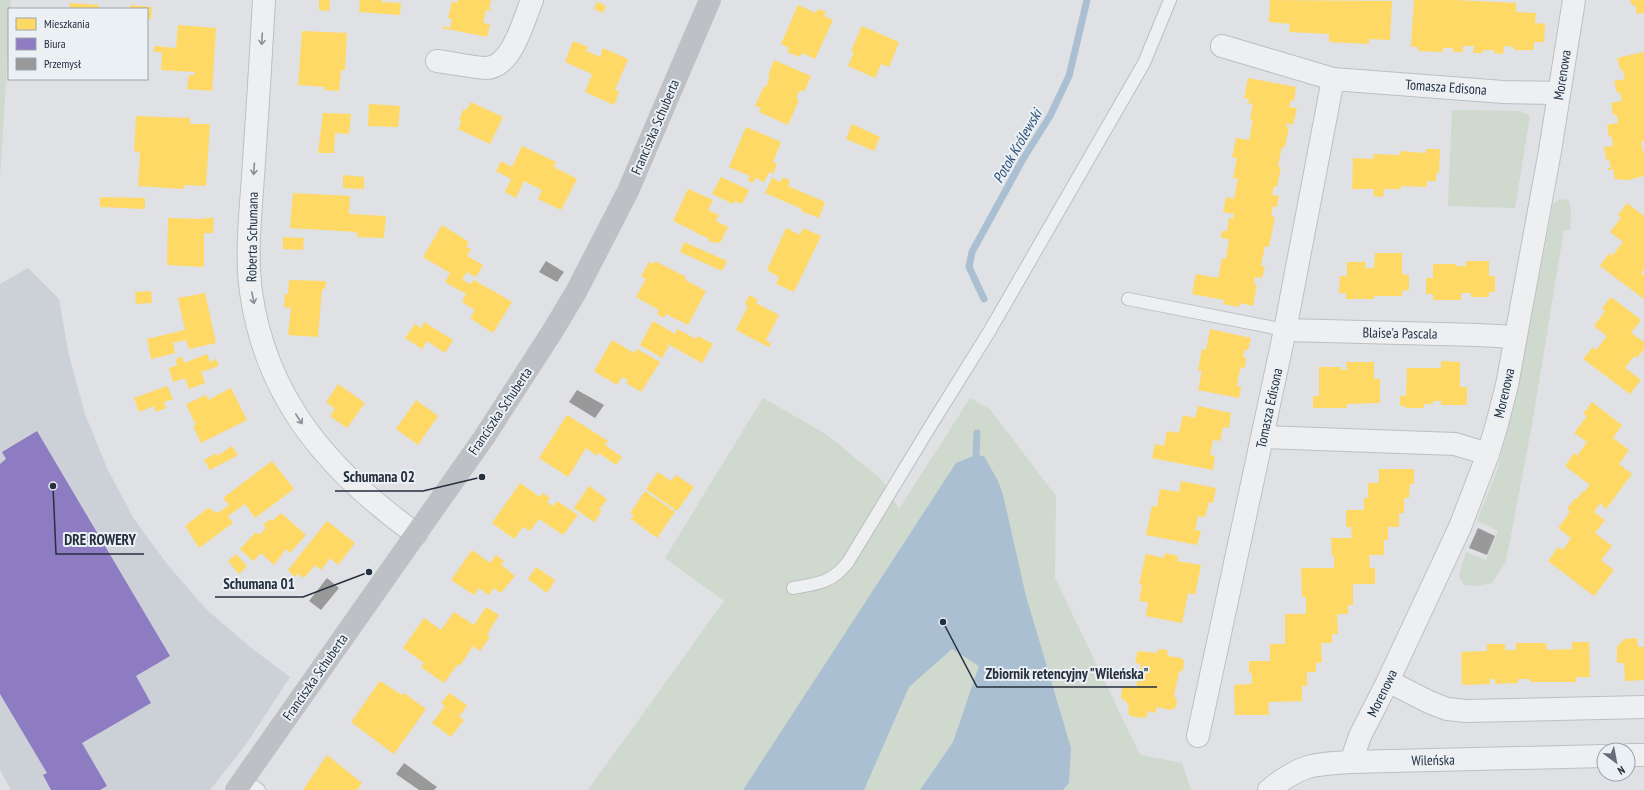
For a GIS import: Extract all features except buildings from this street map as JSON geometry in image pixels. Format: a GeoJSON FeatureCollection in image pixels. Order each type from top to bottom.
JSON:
{"type":"FeatureCollection","features":[{"type":"Feature","properties":{"kind":"main road","name":"Franciszka Schuberta"},"geometry":{"type":"LineString","coordinates":[[246,786],[416,534],[503,410],[576,292],[628,190],[710,0]]}},
{"type":"Feature","properties":{"kind":"street","name":"Roberta Schumana"},"geometry":{"type":"LineString","coordinates":[[264,0],[249,243],[251,292],[263,342],[282,391],[311,437],[325,455],[388,512],[416,534]]}},
{"type":"Feature","properties":{"kind":"street"},"geometry":{"type":"LineString","coordinates":[[437,61],[487,68],[496,66],[504,60],[512,48],[532,0]]}},
{"type":"Feature","properties":{"kind":"street","name":"Morenowa"},"geometry":{"type":"LineString","coordinates":[[1351,762],[1360,736],[1388,681],[1460,527],[1488,454],[1507,384],[1550,151],[1574,0]]}},
{"type":"Feature","properties":{"kind":"street","name":"Tomasza Edisona"},"geometry":{"type":"LineString","coordinates":[[1222,46],[1333,79],[1503,92],[1559,93]]}},
{"type":"Feature","properties":{"kind":"street","name":"Tomasza Edisona"},"geometry":{"type":"LineString","coordinates":[[1198,736],[1285,330],[1333,79]]}},
{"type":"Feature","properties":{"kind":"street","name":"Blaise'a Pascala"},"geometry":{"type":"LineString","coordinates":[[1285,330],[1515,337]]}},
{"type":"Feature","properties":{"kind":"street"},"geometry":{"type":"LineString","coordinates":[[1263,437],[1455,444],[1488,454]]}},
{"type":"Feature","properties":{"kind":"street"},"geometry":{"type":"LineString","coordinates":[[1388,681],[1429,702],[1447,709],[1467,710],[1644,707]]}},
{"type":"Feature","properties":{"kind":"street","name":"Wileńska"},"geometry":{"type":"LineString","coordinates":[[1269,790],[1284,778],[1302,768],[1316,764],[1596,756]]}},
{"type":"Feature","properties":{"kind":"lane"},"geometry":{"type":"LineString","coordinates":[[793,588],[813,586],[828,580],[840,572],[848,562],[989,332],[1144,63],[1170,0]]}},
{"type":"Feature","properties":{"kind":"lane"},"geometry":{"type":"LineString","coordinates":[[1128,299],[1285,330]]}},
{"type":"Feature","properties":{"kind":"shaded area"},"geometry":{"type":"Polygon","coordinates":[[[0,0],[11,0],[11,8],[8,8],[8,49],[0,179],[0,0]]]}},
{"type":"Feature","properties":{"kind":"shaded area"},"geometry":{"type":"Polygon","coordinates":[[[1452,110],[1520,111],[1530,116],[1515,208],[1448,206],[1452,110]]]}},
{"type":"Feature","properties":{"kind":"shaded area"},"geometry":{"type":"Polygon","coordinates":[[[1560,199],[1568,200],[1571,208],[1570,230],[1564,230],[1532,424],[1506,562],[1492,583],[1475,586],[1464,585],[1459,576],[1466,552],[1486,560],[1498,531],[1477,521],[1497,470],[1515,403],[1553,204],[1560,199]]]}},
{"type":"Feature","properties":{"kind":"shaded area"},"geometry":{"type":"Polygon","coordinates":[[[28,268],[59,299],[69,355],[85,414],[107,468],[134,519],[167,564],[206,609],[250,647],[290,677],[247,743],[210,790],[11,790],[0,770],[0,284],[28,268]]]}},
{"type":"Feature","properties":{"kind":"shaded area"},"geometry":{"type":"Polygon","coordinates":[[[763,398],[826,434],[882,480],[899,509],[970,398],[990,409],[1056,496],[1055,578],[1140,755],[1182,763],[1191,790],[588,790],[724,601],[665,558],[763,398]]]}},
{"type":"Feature","properties":{"kind":"water"},"geometry":{"type":"Polygon","coordinates":[[[976,455],[984,456],[998,481],[1003,495],[1026,596],[1071,748],[1069,783],[1063,790],[920,790],[953,742],[979,666],[952,649],[909,687],[864,790],[743,790],[956,463],[976,455]]]}},
{"type":"Feature","properties":{"kind":"waterway","name":"Potok Królewski"},"geometry":{"type":"LineString","coordinates":[[984,299],[969,267],[972,252],[1023,159],[1050,116],[1069,76],[1087,0]]}},
{"type":"Feature","properties":{"kind":"waterway","name":"Potok Królewski"},"geometry":{"type":"LineString","coordinates":[[976,455],[977,433]]}},
{"type":"Feature","properties":{"kind":"place","name":"Schumana 02"},"geometry":{"type":"Point","coordinates":[482,477]}},
{"type":"Feature","properties":{"kind":"place","name":"DRE ROWERY"},"geometry":{"type":"Point","coordinates":[53,486]}},
{"type":"Feature","properties":{"kind":"place","name":"Schumana 01"},"geometry":{"type":"Point","coordinates":[369,572]}},
{"type":"Feature","properties":{"kind":"place","name":"Zbiornik retencyjny \"Wileńska\""},"geometry":{"type":"Point","coordinates":[943,622]}}]}
